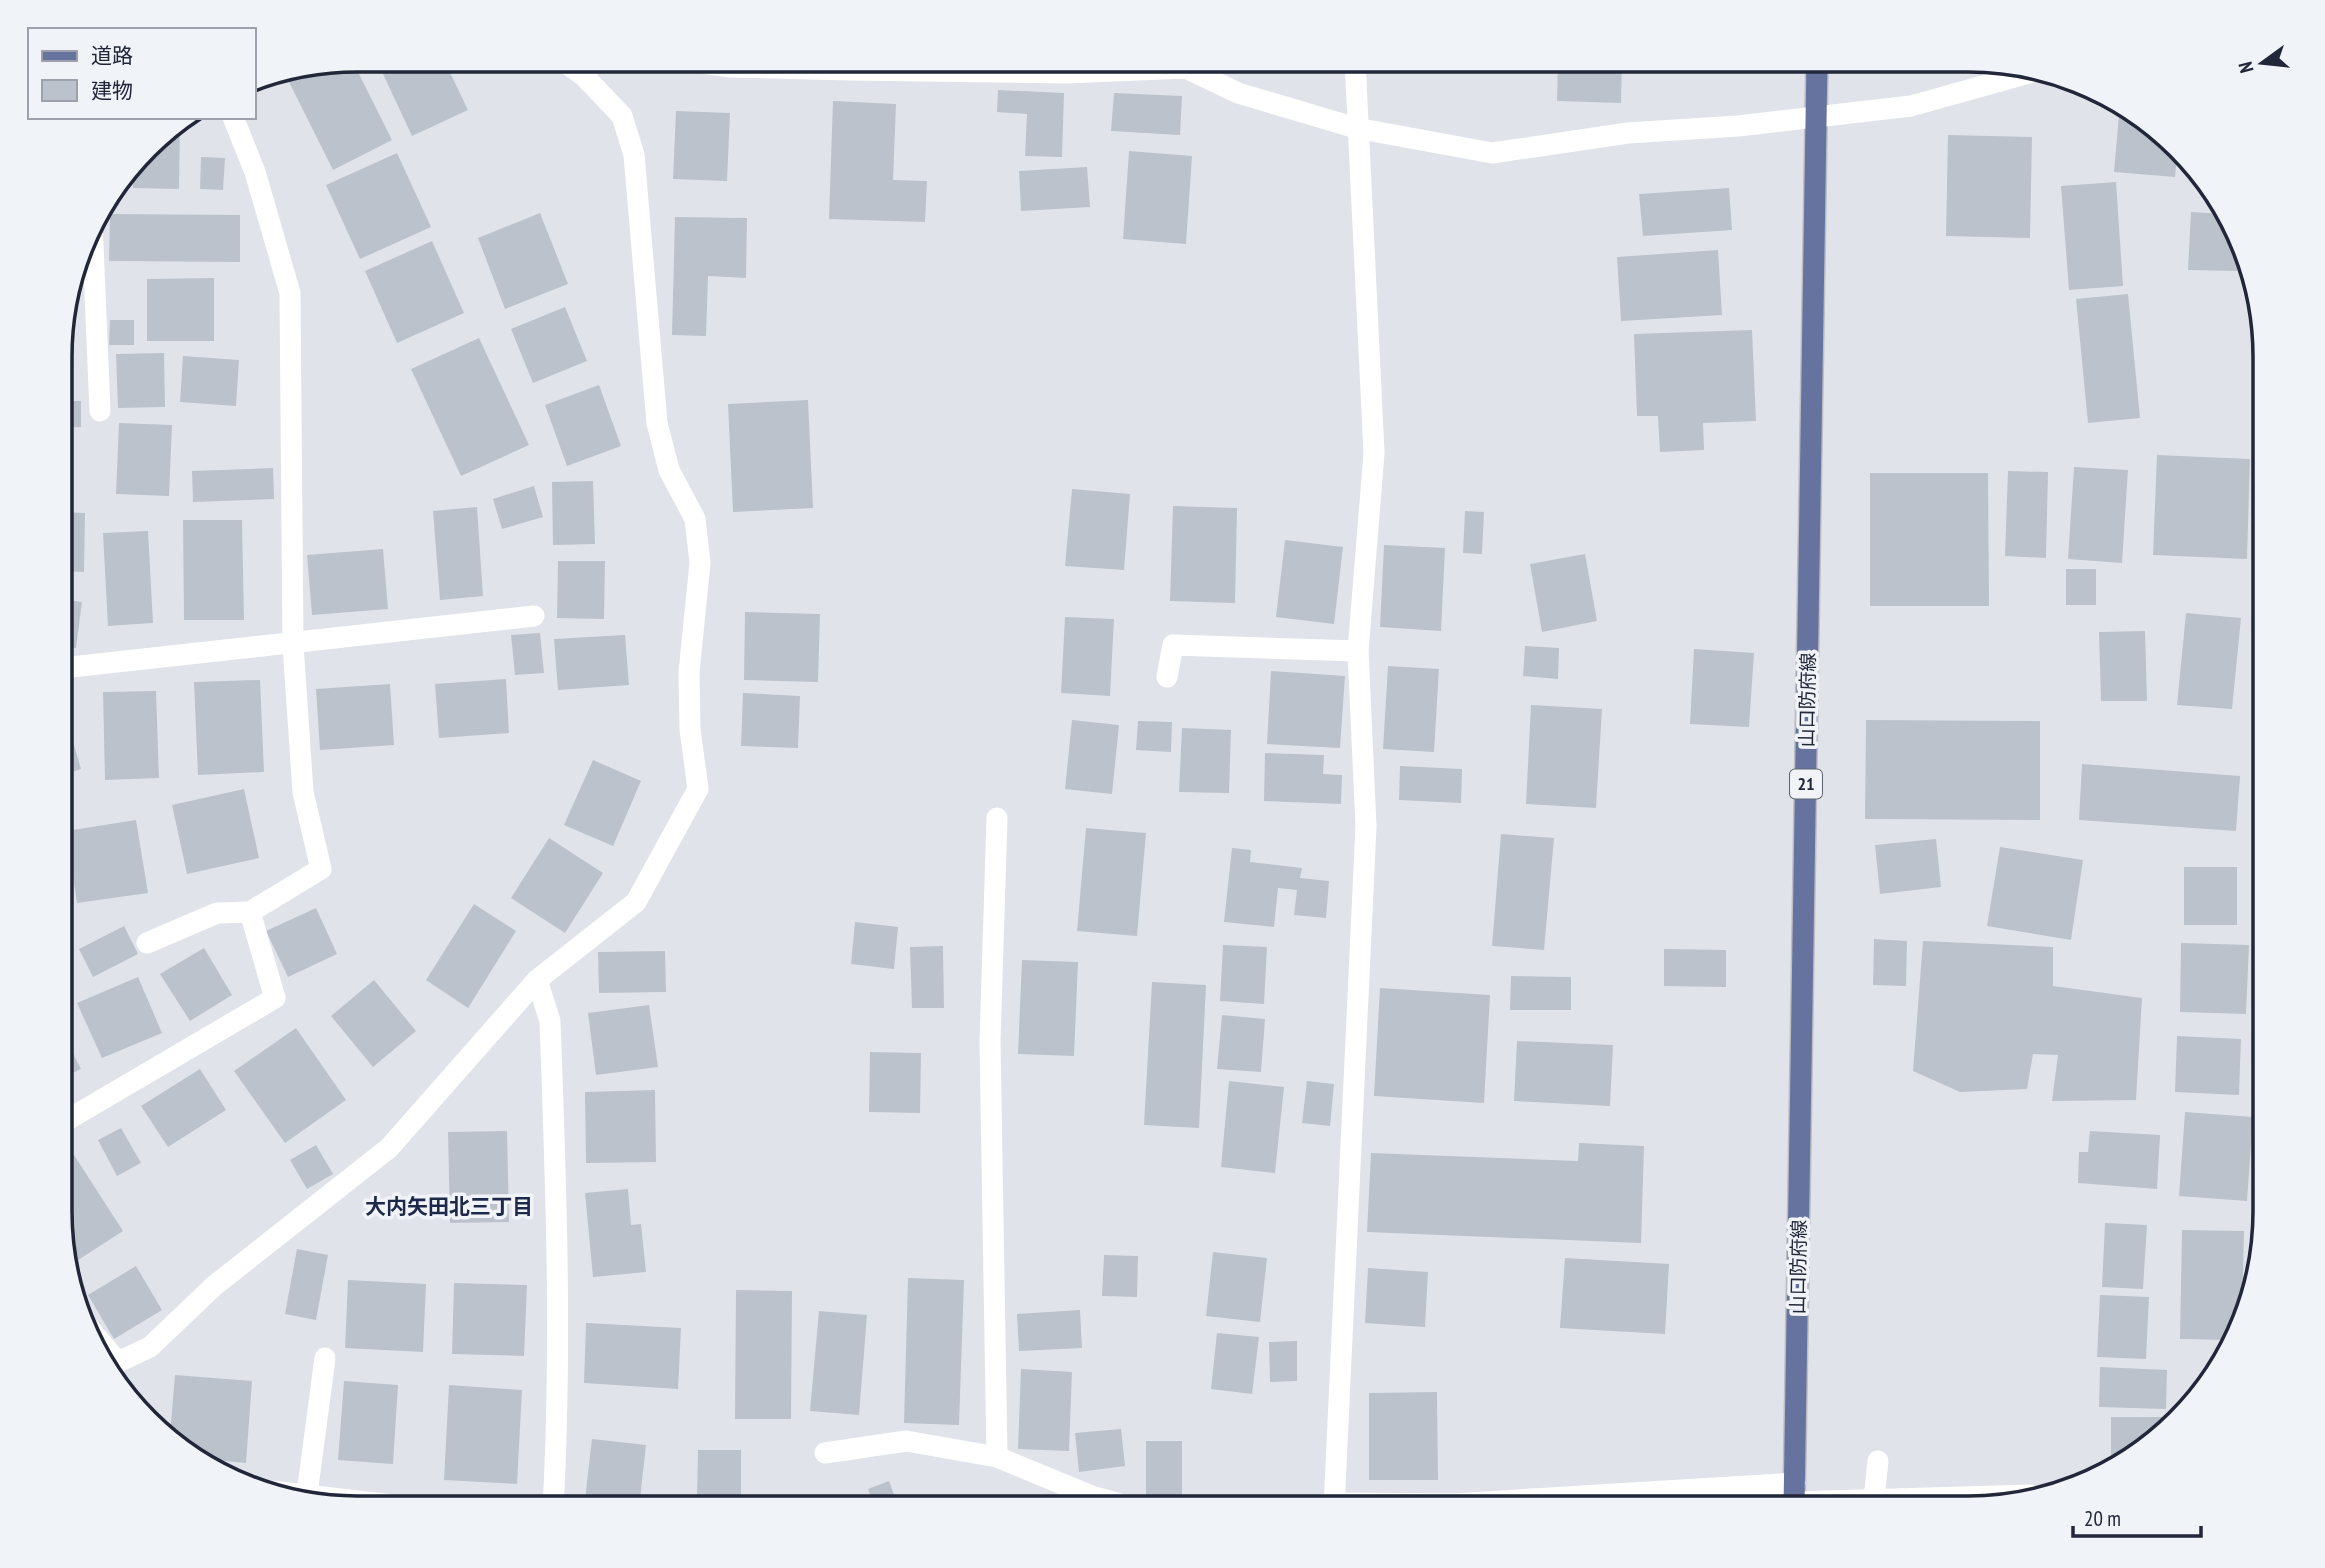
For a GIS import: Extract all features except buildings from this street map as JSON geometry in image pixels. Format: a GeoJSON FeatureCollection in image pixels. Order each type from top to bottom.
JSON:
{"type":"FeatureCollection","features":[{"type":"Feature","properties":{"kind":"main road","name":"山口防府線"},"geometry":{"type":"LineString","coordinates":[[1794,1496],[1817,72]]}},
{"type":"Feature","properties":{"kind":"street"},"geometry":{"type":"LineString","coordinates":[[108,1351],[118,1362],[150,1347],[214,1286],[388,1148],[537,980],[636,902],[698,789],[690,729],[689,672],[701,563],[695,519],[669,470],[657,423],[634,155],[622,116],[578,72]]}},
{"type":"Feature","properties":{"kind":"street"},"geometry":{"type":"LineString","coordinates":[[1009,72],[1090,72]]}},
{"type":"Feature","properties":{"kind":"street"},"geometry":{"type":"LineString","coordinates":[[1194,72],[1238,93],[1356,128],[1492,153],[1628,133],[1816,118],[1911,106],[2018,76]]}},
{"type":"Feature","properties":{"kind":"street"},"geometry":{"type":"LineString","coordinates":[[1334,1496],[1366,826],[1359,651],[1374,453],[1355,72]]}},
{"type":"Feature","properties":{"kind":"street"},"geometry":{"type":"LineString","coordinates":[[147,943],[217,913],[250,912],[321,869],[303,792],[293,645],[290,293],[255,172],[234,119]]}},
{"type":"Feature","properties":{"kind":"street"},"geometry":{"type":"LineString","coordinates":[[93,248],[100,411]]}},
{"type":"Feature","properties":{"kind":"street"},"geometry":{"type":"LineString","coordinates":[[72,667],[293,645],[534,616]]}},
{"type":"Feature","properties":{"kind":"street"},"geometry":{"type":"LineString","coordinates":[[1167,677],[1174,645],[1359,651]]}},
{"type":"Feature","properties":{"kind":"street"},"geometry":{"type":"LineString","coordinates":[[997,818],[990,1042],[997,1457]]}},
{"type":"Feature","properties":{"kind":"street"},"geometry":{"type":"LineString","coordinates":[[72,1117],[275,998],[250,912]]}},
{"type":"Feature","properties":{"kind":"street"},"geometry":{"type":"LineString","coordinates":[[537,980],[550,1020],[559,1286],[558,1419],[554,1496]]}},
{"type":"Feature","properties":{"kind":"street"},"geometry":{"type":"LineString","coordinates":[[307,1492],[325,1358]]}},
{"type":"Feature","properties":{"kind":"street"},"geometry":{"type":"LineString","coordinates":[[825,1453],[905,1441],[997,1457],[1092,1496]]}},
{"type":"Feature","properties":{"kind":"street"},"geometry":{"type":"LineString","coordinates":[[1874,1496],[1878,1461]]}},
{"type":"Feature","properties":{"kind":"district","name":"大内矢田北三丁目"},"geometry":{"type":"Point","coordinates":[449,1207]}}]}
